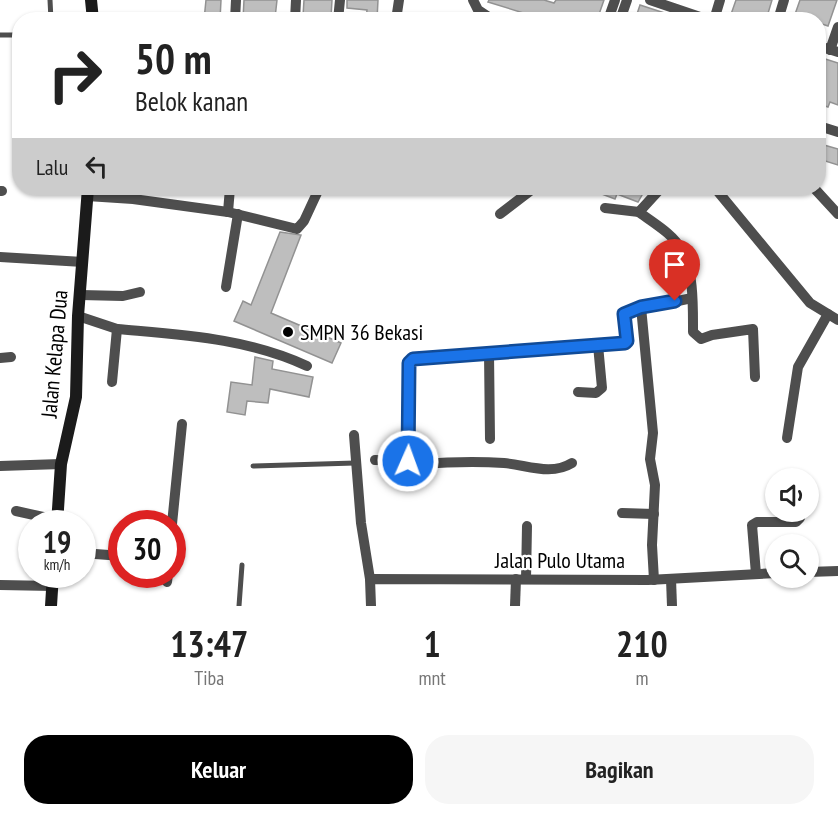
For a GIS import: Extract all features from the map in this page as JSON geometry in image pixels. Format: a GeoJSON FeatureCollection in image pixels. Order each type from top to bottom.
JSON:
{"type":"FeatureCollection","features":[{"type":"Feature","properties":{"kind":"main road","name":"Jalan Kelapa Dua"},"geometry":{"type":"LineString","coordinates":[[58,510],[61,464],[76,397],[78,316],[88,195]]}},
{"type":"Feature","properties":{"kind":"main road"},"geometry":{"type":"LineString","coordinates":[[51,606],[52,588]]}},
{"type":"Feature","properties":{"kind":"street"},"geometry":{"type":"LineString","coordinates":[[653,0],[687,12]]}},
{"type":"Feature","properties":{"kind":"street"},"geometry":{"type":"LineString","coordinates":[[834,51],[838,27]]}},
{"type":"Feature","properties":{"kind":"street"},"geometry":{"type":"LineString","coordinates":[[109,195],[233,213],[299,229],[316,195]]}},
{"type":"Feature","properties":{"kind":"street"},"geometry":{"type":"LineString","coordinates":[[226,287],[233,213],[231,195]]}},
{"type":"Feature","properties":{"kind":"street"},"geometry":{"type":"LineString","coordinates":[[500,214],[525,195]]}},
{"type":"Feature","properties":{"kind":"street"},"geometry":{"type":"LineString","coordinates":[[639,212],[654,195]]}},
{"type":"Feature","properties":{"kind":"street"},"geometry":{"type":"LineString","coordinates":[[721,195],[810,303],[833,317],[798,367],[787,438]]}},
{"type":"Feature","properties":{"kind":"street"},"geometry":{"type":"LineString","coordinates":[[821,195],[837,212]]}},
{"type":"Feature","properties":{"kind":"street"},"geometry":{"type":"LineString","coordinates":[[604,208],[639,212],[673,238],[683,250],[692,298],[693,332],[701,339],[712,334],[753,329],[755,377]]}},
{"type":"Feature","properties":{"kind":"street"},"geometry":{"type":"LineString","coordinates":[[0,257],[83,262]]}},
{"type":"Feature","properties":{"kind":"street"},"geometry":{"type":"LineString","coordinates":[[81,296],[123,296],[140,292]]}},
{"type":"Feature","properties":{"kind":"street"},"geometry":{"type":"LineString","coordinates":[[408,461],[409,363],[413,359],[627,342],[623,316],[626,312],[692,298]]}},
{"type":"Feature","properties":{"kind":"street"},"geometry":{"type":"LineString","coordinates":[[641,307],[653,433],[650,459],[655,477],[652,545],[654,580]]}},
{"type":"Feature","properties":{"kind":"street"},"geometry":{"type":"LineString","coordinates":[[78,316],[117,329],[208,338],[261,348],[307,366]]}},
{"type":"Feature","properties":{"kind":"street"},"geometry":{"type":"LineString","coordinates":[[112,382],[117,329]]}},
{"type":"Feature","properties":{"kind":"street"},"geometry":{"type":"LineString","coordinates":[[578,392],[596,393],[602,388],[598,345]]}},
{"type":"Feature","properties":{"kind":"street"},"geometry":{"type":"LineString","coordinates":[[489,353],[490,439]]}},
{"type":"Feature","properties":{"kind":"street"},"geometry":{"type":"LineString","coordinates":[[173,510],[182,424]]}},
{"type":"Feature","properties":{"kind":"street"},"geometry":{"type":"LineString","coordinates":[[354,435],[371,606]]}},
{"type":"Feature","properties":{"kind":"street"},"geometry":{"type":"LineString","coordinates":[[375,460],[408,461],[420,464],[502,463],[546,470],[565,467],[572,463]]}},
{"type":"Feature","properties":{"kind":"street"},"geometry":{"type":"LineString","coordinates":[[0,466],[61,464]]}},
{"type":"Feature","properties":{"kind":"street"},"geometry":{"type":"LineString","coordinates":[[622,513],[654,514]]}},
{"type":"Feature","properties":{"kind":"street"},"geometry":{"type":"LineString","coordinates":[[756,574],[752,525],[765,522]]}},
{"type":"Feature","properties":{"kind":"street"},"geometry":{"type":"LineString","coordinates":[[515,606],[521,579],[527,526]]}},
{"type":"Feature","properties":{"kind":"street"},"geometry":{"type":"LineString","coordinates":[[819,572],[838,571]]}},
{"type":"Feature","properties":{"kind":"street","name":"Jalan Pulo Utama"},"geometry":{"type":"LineString","coordinates":[[370,579],[654,580],[765,574]]}},
{"type":"Feature","properties":{"kind":"street"},"geometry":{"type":"LineString","coordinates":[[671,579],[672,606]]}},
{"type":"Feature","properties":{"kind":"street"},"geometry":{"type":"LineString","coordinates":[[0,585],[18,583]]}},
{"type":"Feature","properties":{"kind":"lane"},"geometry":{"type":"LineString","coordinates":[[253,466],[355,463]]}},
{"type":"Feature","properties":{"kind":"lane"},"geometry":{"type":"LineString","coordinates":[[239,606],[242,565]]}},
{"type":"Feature","properties":{"kind":"building"},"geometry":{"type":"Polygon","coordinates":[[[206,0],[221,0],[220,12],[205,12],[206,0]]]}},
{"type":"Feature","properties":{"kind":"building"},"geometry":{"type":"Polygon","coordinates":[[[244,0],[277,0],[276,12],[243,12],[244,0]]]}},
{"type":"Feature","properties":{"kind":"building"},"geometry":{"type":"Polygon","coordinates":[[[304,0],[332,0],[331,12],[303,12],[304,0]]]}},
{"type":"Feature","properties":{"kind":"building"},"geometry":{"type":"Polygon","coordinates":[[[347,0],[378,0],[377,12],[347,8],[347,0]]]}},
{"type":"Feature","properties":{"kind":"building"},"geometry":{"type":"Polygon","coordinates":[[[489,0],[544,0],[554,3],[556,0],[604,0],[600,12],[520,12],[488,2],[489,0]]]}},
{"type":"Feature","properties":{"kind":"building"},"geometry":{"type":"Polygon","coordinates":[[[736,0],[772,0],[768,12],[732,12],[736,0]]]}},
{"type":"Feature","properties":{"kind":"building"},"geometry":{"type":"Polygon","coordinates":[[[800,0],[837,0],[828,26],[826,25],[826,12],[796,12],[800,0]]]}},
{"type":"Feature","properties":{"kind":"building"},"geometry":{"type":"Polygon","coordinates":[[[640,5],[662,12],[638,12],[640,5]]]}},
{"type":"Feature","properties":{"kind":"building"},"geometry":{"type":"Polygon","coordinates":[[[826,59],[838,63],[838,105],[830,102],[828,107],[826,106],[826,59]]]}},
{"type":"Feature","properties":{"kind":"building"},"geometry":{"type":"Polygon","coordinates":[[[826,146],[838,149],[838,165],[826,161],[826,146]]]}},
{"type":"Feature","properties":{"kind":"building"},"geometry":{"type":"Polygon","coordinates":[[[604,195],[617,195],[615,199],[604,195]]]}},
{"type":"Feature","properties":{"kind":"building"},"geometry":{"type":"Polygon","coordinates":[[[620,195],[642,195],[638,202],[620,195]]]}},
{"type":"Feature","properties":{"kind":"building"},"geometry":{"type":"Polygon","coordinates":[[[280,232],[301,235],[271,313],[341,343],[332,363],[234,321],[243,301],[251,305],[280,232]]]}},
{"type":"Feature","properties":{"kind":"building"},"geometry":{"type":"Polygon","coordinates":[[[255,357],[273,361],[272,369],[313,377],[309,397],[270,389],[268,403],[247,401],[245,415],[227,412],[231,382],[252,385],[255,357]]]}},
{"type":"Feature","properties":{"kind":"place","name":"SMPN 36 Bekasi"},"geometry":{"type":"Point","coordinates":[288,332]}},
{"type":"Feature","properties":{"kind":"route"},"geometry":{"type":"LineString","coordinates":[[408,461],[410,449],[409,363],[413,359],[625,343],[627,341],[623,316],[626,312],[675,301]]}}]}
